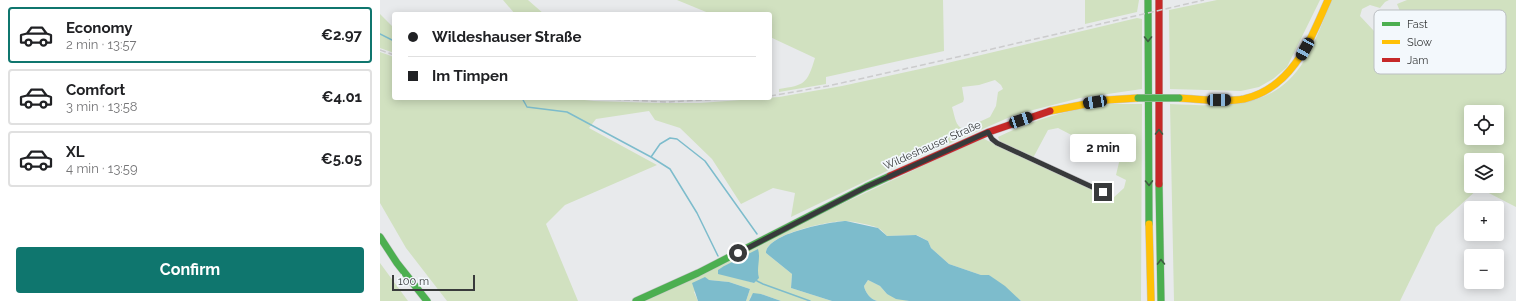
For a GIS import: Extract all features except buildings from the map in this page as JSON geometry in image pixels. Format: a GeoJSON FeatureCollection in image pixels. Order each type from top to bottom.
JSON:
{"type":"FeatureCollection","features":[{"type":"Feature","properties":{"kind":"main road"},"geometry":{"type":"LineString","coordinates":[[1148,0],[1148,162],[1151,301]]}},
{"type":"Feature","properties":{"kind":"main road"},"geometry":{"type":"LineString","coordinates":[[1159,0],[1158,161],[1162,301]]}},
{"type":"Feature","properties":{"kind":"main road","name":"Wildeshauser Straße"},"geometry":{"type":"LineString","coordinates":[[636,301],[698,273],[866,187],[988,132],[1024,118],[1057,109],[1107,100],[1179,98],[1234,100],[1252,97],[1272,88],[1295,67],[1328,0]]}},
{"type":"Feature","properties":{"kind":"main road"},"geometry":{"type":"LineString","coordinates":[[380,237],[397,263],[427,301]]}},
{"type":"Feature","properties":{"kind":"street"},"geometry":{"type":"LineString","coordinates":[[988,132],[992,139],[997,143],[1103,192]]}},
{"type":"Feature","properties":{"kind":"green space"},"geometry":{"type":"Polygon","coordinates":[[[503,0],[528,0],[542,12],[513,12],[503,0]]]}},
{"type":"Feature","properties":{"kind":"green space"},"geometry":{"type":"Polygon","coordinates":[[[677,0],[943,0],[944,51],[826,77],[826,84],[779,92],[779,89],[804,82],[810,73],[815,58],[772,38],[772,12],[706,12],[677,0]]]}},
{"type":"Feature","properties":{"kind":"green space"},"geometry":{"type":"Polygon","coordinates":[[[1085,0],[1139,0],[1137,12],[1085,24],[1085,0]]]}},
{"type":"Feature","properties":{"kind":"green space"},"geometry":{"type":"Polygon","coordinates":[[[1217,0],[1320,0],[1287,67],[1273,79],[1259,87],[1241,91],[1170,89],[1169,10],[1217,0]]]}},
{"type":"Feature","properties":{"kind":"green space"},"geometry":{"type":"Polygon","coordinates":[[[1332,0],[1389,0],[1380,8],[1370,5],[1362,9],[1360,16],[1374,31],[1374,74],[1506,74],[1506,10],[1399,10],[1397,4],[1407,0],[1516,0],[1516,207],[1489,193],[1504,193],[1504,153],[1464,153],[1464,193],[1473,193],[1436,227],[1400,301],[1174,301],[1170,104],[1227,105],[1262,98],[1277,90],[1291,78],[1308,54],[1316,39],[1332,0]]]}},
{"type":"Feature","properties":{"kind":"green space"},"geometry":{"type":"Polygon","coordinates":[[[380,14],[392,26],[392,52],[380,48],[380,14]]]}},
{"type":"Feature","properties":{"kind":"green space"},"geometry":{"type":"Polygon","coordinates":[[[1137,18],[1142,19],[1142,89],[1080,98],[1010,117],[889,170],[791,217],[795,193],[773,188],[741,204],[712,159],[680,128],[655,120],[649,111],[596,119],[589,128],[657,165],[565,205],[546,224],[578,301],[447,301],[406,248],[380,203],[380,52],[392,56],[392,100],[585,100],[700,103],[740,100],[772,100],[772,98],[842,86],[943,64],[1137,18]],[[995,80],[979,85],[962,87],[963,102],[952,107],[959,126],[966,130],[971,130],[979,122],[990,117],[996,106],[998,92],[1003,89],[995,80]]]}},
{"type":"Feature","properties":{"kind":"green space"},"geometry":{"type":"Polygon","coordinates":[[[1109,104],[1142,104],[1141,301],[1021,301],[989,275],[981,275],[949,264],[931,248],[928,241],[917,235],[887,236],[880,229],[875,227],[862,223],[845,221],[813,226],[787,235],[776,240],[769,246],[766,253],[792,274],[791,288],[832,301],[781,301],[761,294],[751,296],[749,301],[746,301],[750,289],[729,282],[709,280],[694,292],[698,301],[644,301],[728,262],[833,208],[982,138],[1112,199],[1124,188],[1126,180],[1116,175],[1121,154],[1115,150],[1103,146],[1087,158],[1083,141],[1058,128],[1048,130],[1033,158],[1000,142],[998,137],[1038,120],[1065,112],[1109,104]],[[758,250],[724,266],[744,280],[754,283],[757,273],[758,250]]]}},
{"type":"Feature","properties":{"kind":"green space"},"geometry":{"type":"Polygon","coordinates":[[[380,263],[408,301],[380,301],[380,263]]]}},
{"type":"Feature","properties":{"kind":"green space"},"geometry":{"type":"Polygon","coordinates":[[[868,280],[880,286],[887,294],[909,301],[877,301],[872,299],[868,295],[864,286],[868,280]]]}},
{"type":"Feature","properties":{"kind":"water"},"geometry":{"type":"Polygon","coordinates":[[[846,221],[878,228],[887,236],[916,235],[928,241],[931,248],[949,264],[981,275],[989,275],[1005,286],[1021,301],[909,301],[896,299],[887,294],[880,286],[868,280],[864,286],[865,291],[870,297],[877,301],[832,301],[791,288],[792,274],[766,253],[769,246],[788,234],[800,230],[814,226],[846,221]]]}},
{"type":"Feature","properties":{"kind":"water"},"geometry":{"type":"Polygon","coordinates":[[[758,249],[759,278],[754,283],[718,274],[718,270],[724,266],[758,249]]]}},
{"type":"Feature","properties":{"kind":"water"},"geometry":{"type":"Polygon","coordinates":[[[705,277],[709,280],[729,282],[750,289],[746,301],[698,301],[692,283],[705,277]]]}},
{"type":"Feature","properties":{"kind":"water"},"geometry":{"type":"Polygon","coordinates":[[[753,293],[761,294],[781,301],[749,301],[753,293]]]}},
{"type":"Feature","properties":{"kind":"waterway"},"geometry":{"type":"LineString","coordinates":[[380,34],[392,40]]}},
{"type":"Feature","properties":{"kind":"waterway"},"geometry":{"type":"LineString","coordinates":[[523,100],[527,107],[567,112],[651,157],[660,144],[670,138],[677,139],[705,161],[757,234]]}},
{"type":"Feature","properties":{"kind":"waterway"},"geometry":{"type":"LineString","coordinates":[[651,157],[670,169],[697,213],[718,256]]}},
{"type":"Feature","properties":{"kind":"waterway"},"geometry":{"type":"LineString","coordinates":[[756,280],[810,301]]}},
{"type":"Feature","properties":{"kind":"railway"},"geometry":{"type":"LineString","coordinates":[[772,96],[828,86],[1204,0]]}},
{"type":"Feature","properties":{"kind":"railway"},"geometry":{"type":"LineString","coordinates":[[380,50],[392,54]]}},
{"type":"Feature","properties":{"kind":"railway"},"geometry":{"type":"LineString","coordinates":[[628,100],[667,102],[704,100]]}},
{"type":"Feature","properties":{"kind":"traffic: fast"},"geometry":{"type":"LineString","coordinates":[[1148,0],[1149,224]]}},
{"type":"Feature","properties":{"kind":"traffic: fast"},"geometry":{"type":"LineString","coordinates":[[1138,98],[1179,98]]}},
{"type":"Feature","properties":{"kind":"traffic: fast"},"geometry":{"type":"LineString","coordinates":[[636,301],[698,273],[890,176]]}},
{"type":"Feature","properties":{"kind":"traffic: fast"},"geometry":{"type":"LineString","coordinates":[[1159,184],[1161,301]]}},
{"type":"Feature","properties":{"kind":"traffic: fast"},"geometry":{"type":"LineString","coordinates":[[380,237],[397,263],[427,301]]}},
{"type":"Feature","properties":{"kind":"traffic: slow"},"geometry":{"type":"LineString","coordinates":[[1179,98],[1220,101],[1244,99],[1261,93],[1275,85],[1287,74],[1297,61],[1314,31],[1328,0]]}},
{"type":"Feature","properties":{"kind":"traffic: slow"},"geometry":{"type":"LineString","coordinates":[[1050,111],[1107,100],[1138,98]]}},
{"type":"Feature","properties":{"kind":"traffic: slow"},"geometry":{"type":"LineString","coordinates":[[1149,224],[1151,301]]}},
{"type":"Feature","properties":{"kind":"traffic: jam"},"geometry":{"type":"LineString","coordinates":[[1159,0],[1159,184]]}},
{"type":"Feature","properties":{"kind":"traffic: jam"},"geometry":{"type":"LineString","coordinates":[[890,176],[989,132],[1050,111]]}},
{"type":"Feature","properties":{"kind":"route"},"geometry":{"type":"LineString","coordinates":[[738,253],[866,187],[988,132],[992,139],[997,143],[1103,192]]}}]}
